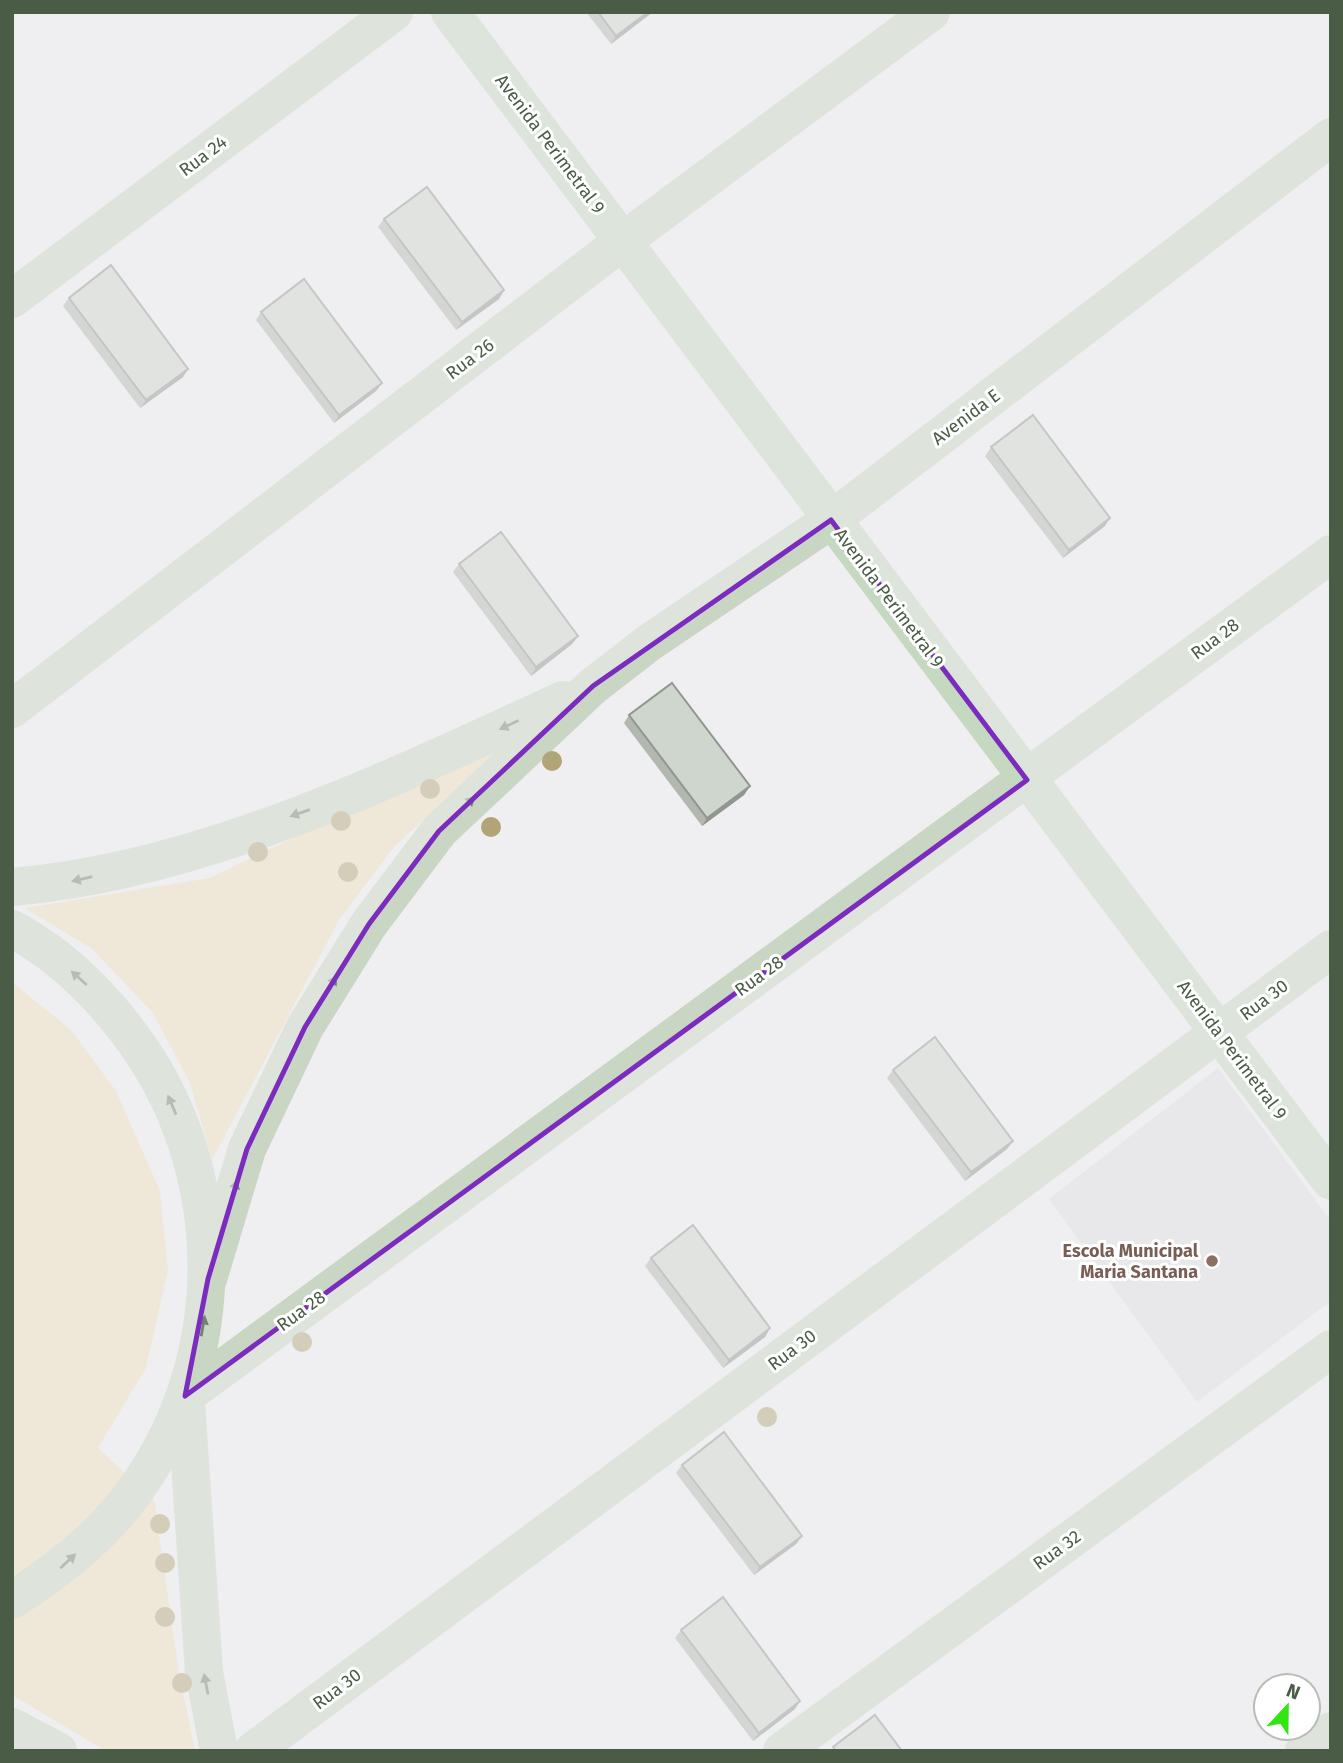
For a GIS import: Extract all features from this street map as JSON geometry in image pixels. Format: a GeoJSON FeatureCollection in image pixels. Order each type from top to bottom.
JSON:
{"type":"FeatureCollection","features":[{"type":"Feature","properties":{"kind":"main road","name":"Avenida Perimetral 9"},"geometry":{"type":"LineString","coordinates":[[450,12],[1331,1181]]}},
{"type":"Feature","properties":{"kind":"street","name":"Rua 24"},"geometry":{"type":"LineString","coordinates":[[12,299],[394,12]]}},
{"type":"Feature","properties":{"kind":"street","name":"Rua 26"},"geometry":{"type":"LineString","coordinates":[[12,709],[623,241],[930,12]]}},
{"type":"Feature","properties":{"kind":"street","name":"Avenida E"},"geometry":{"type":"LineString","coordinates":[[593,686],[650,642],[831,520],[1331,137]]}},
{"type":"Feature","properties":{"kind":"street","name":"Rua 28"},"geometry":{"type":"LineString","coordinates":[[185,1396],[1027,780],[1331,554]]}},
{"type":"Feature","properties":{"kind":"street"},"geometry":{"type":"LineString","coordinates":[[12,887],[67,883],[138,867],[229,838],[320,806],[432,760],[593,686]]}},
{"type":"Feature","properties":{"kind":"street"},"geometry":{"type":"LineString","coordinates":[[12,1600],[60,1570],[112,1520],[155,1461],[185,1396],[197,1358],[208,1279],[247,1149],[305,1027],[369,924],[439,831],[593,686]]}},
{"type":"Feature","properties":{"kind":"street"},"geometry":{"type":"LineString","coordinates":[[12,929],[79,977],[126,1027],[163,1084],[189,1146],[205,1212],[208,1279]]}},
{"type":"Feature","properties":{"kind":"street","name":"Rua 30"},"geometry":{"type":"LineString","coordinates":[[254,1751],[1331,949]]}},
{"type":"Feature","properties":{"kind":"street","name":"Rua 32"},"geometry":{"type":"LineString","coordinates":[[782,1751],[1331,1349]]}},
{"type":"Feature","properties":{"kind":"street"},"geometry":{"type":"LineString","coordinates":[[185,1396],[204,1672],[219,1751]]}},
{"type":"Feature","properties":{"kind":"street"},"geometry":{"type":"LineString","coordinates":[[12,1727],[58,1751]]}},
{"type":"Feature","properties":{"kind":"street"},"geometry":{"type":"LineString","coordinates":[[1304,1751],[1331,1731]]}},
{"type":"Feature","properties":{"kind":"highlighted area"},"geometry":{"type":"Polygon","coordinates":[[[831,520],[1027,780],[185,1396],[208,1279],[247,1149],[305,1027],[369,924],[439,831],[593,686],[831,520]]]}},
{"type":"Feature","properties":{"kind":"shaded area"},"geometry":{"type":"Polygon","coordinates":[[[500,749],[395,846],[339,920],[212,1160],[190,1083],[153,1013],[92,949],[25,908],[210,878],[370,801],[500,749]]]}},
{"type":"Feature","properties":{"kind":"shaded area"},"geometry":{"type":"Polygon","coordinates":[[[12,982],[71,1030],[116,1091],[160,1191],[168,1270],[146,1368],[98,1448],[154,1500],[179,1673],[195,1751],[106,1751],[12,1695],[12,982]]]}},
{"type":"Feature","properties":{"kind":"shaded area","name":"Escola Municipal Maria Santana"},"geometry":{"type":"Polygon","coordinates":[[[1218,1068],[1331,1221],[1331,1301],[1197,1402],[1049,1199],[1218,1068]]]}},
{"type":"Feature","properties":{"kind":"building"},"geometry":{"type":"Polygon","coordinates":[[[598,12],[648,12],[616,36],[598,12]]]}},
{"type":"Feature","properties":{"kind":"building"},"geometry":{"type":"Polygon","coordinates":[[[427,187],[504,290],[462,322],[384,219],[427,187]]]}},
{"type":"Feature","properties":{"kind":"building"},"geometry":{"type":"Polygon","coordinates":[[[111,265],[188,369],[146,400],[69,298],[111,265]]]}},
{"type":"Feature","properties":{"kind":"building"},"geometry":{"type":"Polygon","coordinates":[[[304,279],[382,383],[339,415],[261,312],[304,279]]]}},
{"type":"Feature","properties":{"kind":"building"},"geometry":{"type":"Polygon","coordinates":[[[1033,415],[1110,518],[1069,550],[991,447],[1033,415]]]}},
{"type":"Feature","properties":{"kind":"building"},"geometry":{"type":"Polygon","coordinates":[[[501,532],[578,636],[536,667],[459,564],[501,532]]]}},
{"type":"Feature","properties":{"kind":"building"},"geometry":{"type":"Polygon","coordinates":[[[672,683],[750,786],[707,818],[629,715],[672,683]]]}},
{"type":"Feature","properties":{"kind":"building"},"geometry":{"type":"Polygon","coordinates":[[[935,1037],[1013,1141],[971,1172],[893,1070],[935,1037]]]}},
{"type":"Feature","properties":{"kind":"building"},"geometry":{"type":"Polygon","coordinates":[[[693,1225],[770,1328],[729,1360],[651,1258],[693,1225]]]}},
{"type":"Feature","properties":{"kind":"building"},"geometry":{"type":"Polygon","coordinates":[[[724,1432],[802,1536],[760,1567],[682,1465],[724,1432]]]}},
{"type":"Feature","properties":{"kind":"building"},"geometry":{"type":"Polygon","coordinates":[[[723,1597],[800,1701],[759,1733],[681,1630],[723,1597]]]}},
{"type":"Feature","properties":{"kind":"building"},"geometry":{"type":"Polygon","coordinates":[[[875,1715],[902,1751],[836,1751],[833,1747],[875,1715]]]}},
{"type":"Feature","properties":{"kind":"place","name":"Escola Municipal Maria Santana"},"geometry":{"type":"Point","coordinates":[1212,1261]}}]}
